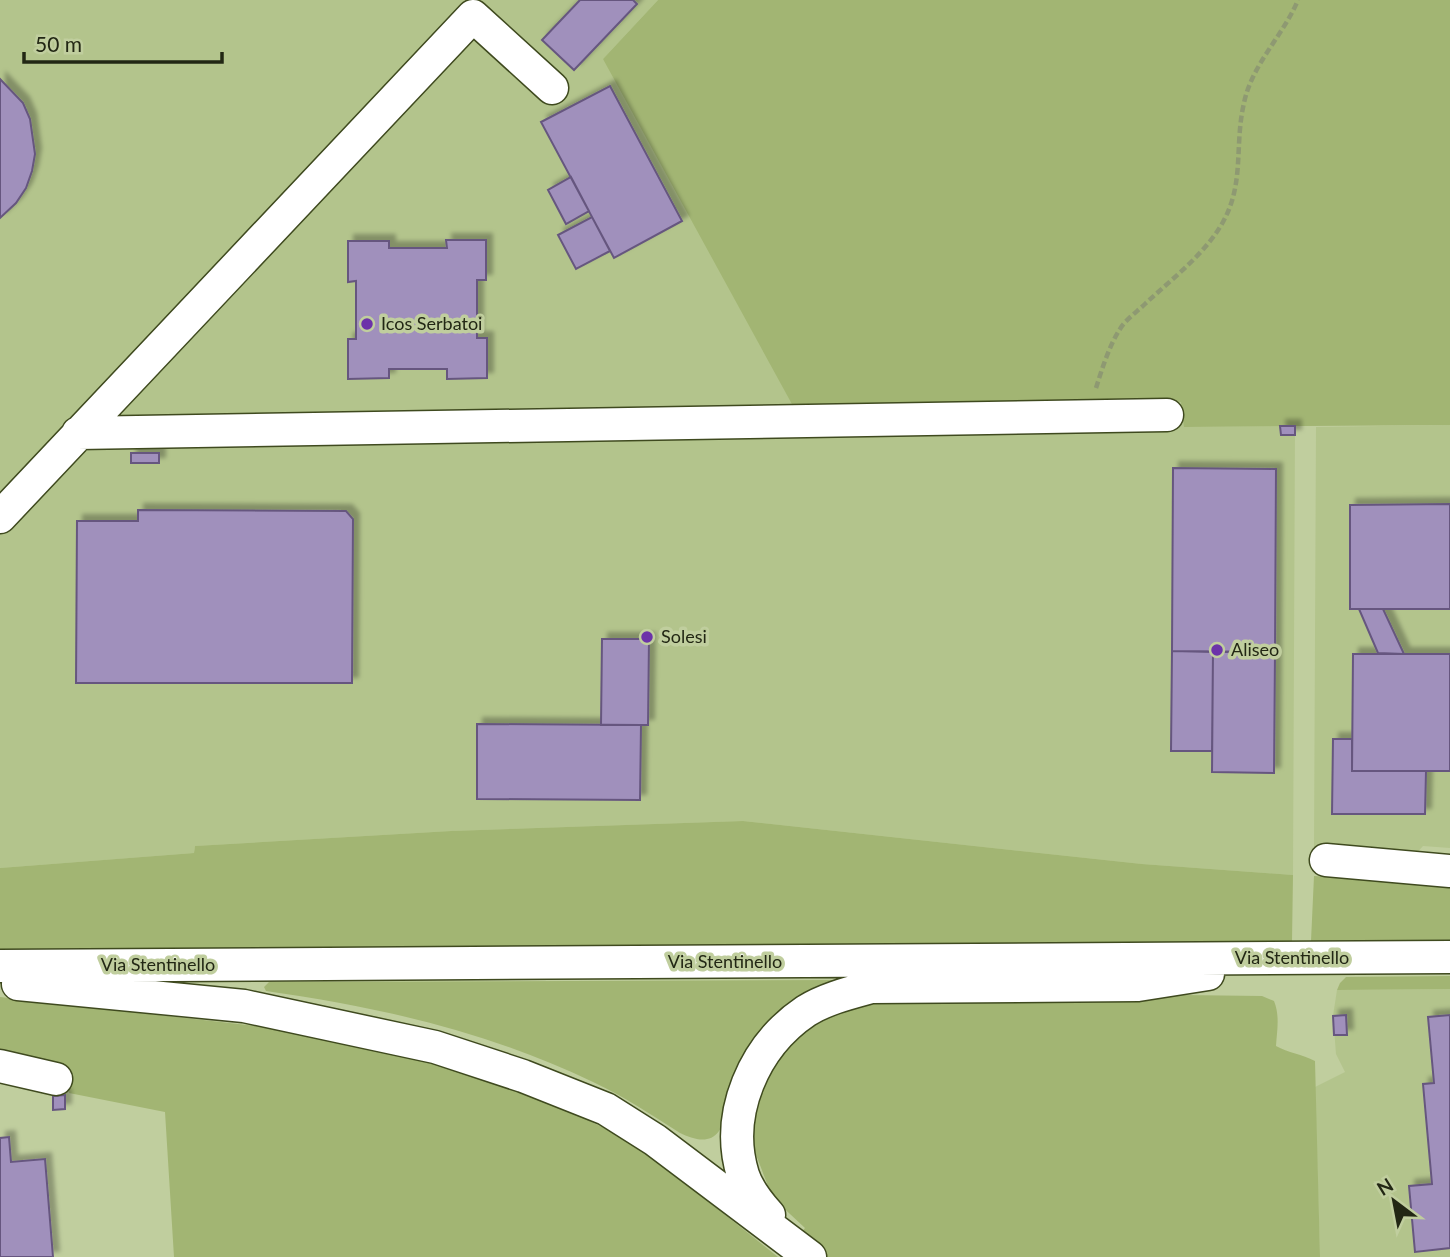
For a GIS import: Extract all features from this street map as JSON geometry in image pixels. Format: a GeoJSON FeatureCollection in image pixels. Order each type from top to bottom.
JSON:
{"type":"FeatureCollection","features":[{"type":"Feature","properties":{"kind":"street"},"geometry":{"type":"LineString","coordinates":[[0,517],[473,16],[551,88]]}},
{"type":"Feature","properties":{"kind":"street"},"geometry":{"type":"LineString","coordinates":[[78,433],[1167,415]]}},
{"type":"Feature","properties":{"kind":"street"},"geometry":{"type":"LineString","coordinates":[[1326,860],[1450,871]]}},
{"type":"Feature","properties":{"kind":"street"},"geometry":{"type":"LineString","coordinates":[[801,1250],[759,1203],[743,1177],[737,1140],[748,1079],[761,1055],[780,1031],[807,1010],[835,997],[871,986],[1138,985],[1310,957]]}},
{"type":"Feature","properties":{"kind":"street","name":"Via Stentinello"},"geometry":{"type":"LineString","coordinates":[[0,966],[1450,957]]}},
{"type":"Feature","properties":{"kind":"street"},"geometry":{"type":"LineString","coordinates":[[244,1006],[237,995],[237,982],[244,971],[256,965]]}},
{"type":"Feature","properties":{"kind":"street"},"geometry":{"type":"LineString","coordinates":[[0,982],[244,1006],[435,1047],[523,1076],[606,1109],[655,1140],[801,1250]]}},
{"type":"Feature","properties":{"kind":"street"},"geometry":{"type":"LineString","coordinates":[[0,1066],[55,1079]]}},
{"type":"Feature","properties":{"kind":"path"},"geometry":{"type":"LineString","coordinates":[[1091,416],[1091,402],[1100,373],[1121,327],[1209,242],[1233,201],[1238,181],[1238,144],[1244,102],[1255,72],[1292,15],[1298,0]]}},
{"type":"Feature","properties":{"kind":"shaded area"},"geometry":{"type":"Polygon","coordinates":[[[0,0],[658,0],[603,59],[1091,402],[1127,399],[1182,402],[1185,427],[1295,426],[1293,875],[1142,864],[743,821],[451,831],[195,846],[194,853],[0,868],[0,0]]]}},
{"type":"Feature","properties":{"kind":"shaded area"},"geometry":{"type":"Polygon","coordinates":[[[658,0],[1450,0],[1450,425],[1184,427],[1181,402],[1127,399],[1091,402],[793,406],[603,59],[658,0]]]}},
{"type":"Feature","properties":{"kind":"shaded area"},"geometry":{"type":"Polygon","coordinates":[[[1450,425],[1450,848],[1423,846],[1413,857],[1314,848],[1316,427],[1450,425]]]}},
{"type":"Feature","properties":{"kind":"shaded area"},"geometry":{"type":"Polygon","coordinates":[[[743,821],[1142,864],[1293,875],[1292,941],[0,950],[0,868],[194,853],[195,846],[451,831],[743,821]]]}},
{"type":"Feature","properties":{"kind":"shaded area"},"geometry":{"type":"Polygon","coordinates":[[[1314,876],[1450,885],[1450,940],[1311,941],[1314,876]]]}},
{"type":"Feature","properties":{"kind":"shaded area"},"geometry":{"type":"Polygon","coordinates":[[[1450,976],[1450,989],[1337,990],[1346,977],[1450,976]]]}},
{"type":"Feature","properties":{"kind":"shaded area"},"geometry":{"type":"Polygon","coordinates":[[[839,980],[787,1007],[759,1033],[747,1048],[730,1084],[722,1126],[711,1138],[701,1140],[680,1133],[593,1082],[514,1049],[433,1024],[350,1005],[266,991],[264,987],[269,982],[839,980]]]}},
{"type":"Feature","properties":{"kind":"shaded area"},"geometry":{"type":"Polygon","coordinates":[[[1450,989],[1450,1257],[1320,1257],[1315,1087],[1345,1072],[1336,1054],[1333,1016],[1337,990],[1450,989]]]}},
{"type":"Feature","properties":{"kind":"shaded area"},"geometry":{"type":"Polygon","coordinates":[[[1262,996],[1274,1001],[1278,1018],[1276,1046],[1315,1061],[1320,1257],[781,1257],[805,1228],[775,1200],[753,1147],[751,1123],[770,1063],[809,1024],[874,999],[1262,996]]]}},
{"type":"Feature","properties":{"kind":"shaded area"},"geometry":{"type":"Polygon","coordinates":[[[0,997],[291,1030],[448,1066],[541,1097],[614,1133],[650,1155],[778,1257],[174,1257],[165,1112],[69,1093],[66,1071],[0,1059],[0,997]]]}},
{"type":"Feature","properties":{"kind":"building"},"geometry":{"type":"Polygon","coordinates":[[[580,0],[633,0],[637,4],[574,70],[542,40],[580,0]]]}},
{"type":"Feature","properties":{"kind":"building"},"geometry":{"type":"Polygon","coordinates":[[[0,79],[23,103],[30,119],[35,154],[26,188],[16,203],[0,218],[0,79]]]}},
{"type":"Feature","properties":{"kind":"building"},"geometry":{"type":"Polygon","coordinates":[[[610,86],[682,221],[614,258],[541,122],[610,86]]]}},
{"type":"Feature","properties":{"kind":"building"},"geometry":{"type":"Polygon","coordinates":[[[571,177],[589,211],[566,224],[548,190],[571,177]]]}},
{"type":"Feature","properties":{"kind":"building"},"geometry":{"type":"Polygon","coordinates":[[[592,217],[610,251],[576,269],[558,235],[592,217]]]}},
{"type":"Feature","properties":{"kind":"building"},"geometry":{"type":"Polygon","coordinates":[[[446,240],[486,240],[486,280],[477,280],[477,338],[487,338],[487,378],[447,379],[447,369],[389,369],[389,378],[348,379],[348,339],[356,339],[356,281],[348,282],[348,241],[389,241],[389,248],[447,248],[446,240]]]}},
{"type":"Feature","properties":{"kind":"building"},"geometry":{"type":"Polygon","coordinates":[[[1280,426],[1295,426],[1295,435],[1281,435],[1280,426]]]}},
{"type":"Feature","properties":{"kind":"building"},"geometry":{"type":"Polygon","coordinates":[[[131,453],[159,453],[159,463],[131,463],[131,453]]]}},
{"type":"Feature","properties":{"kind":"building"},"geometry":{"type":"Polygon","coordinates":[[[1173,468],[1276,469],[1275,652],[1172,651],[1173,468]]]}},
{"type":"Feature","properties":{"kind":"building"},"geometry":{"type":"Polygon","coordinates":[[[1450,504],[1450,609],[1350,609],[1350,505],[1450,504]]]}},
{"type":"Feature","properties":{"kind":"building"},"geometry":{"type":"Polygon","coordinates":[[[138,510],[346,511],[353,519],[352,683],[76,683],[77,521],[138,521],[138,510]]]}},
{"type":"Feature","properties":{"kind":"building"},"geometry":{"type":"Polygon","coordinates":[[[1359,609],[1383,609],[1404,654],[1378,653],[1359,609]]]}},
{"type":"Feature","properties":{"kind":"building"},"geometry":{"type":"Polygon","coordinates":[[[602,639],[649,639],[648,725],[601,725],[602,639]]]}},
{"type":"Feature","properties":{"kind":"building"},"geometry":{"type":"Polygon","coordinates":[[[1172,651],[1213,652],[1212,751],[1171,751],[1172,651]]]}},
{"type":"Feature","properties":{"kind":"building"},"geometry":{"type":"Polygon","coordinates":[[[1213,652],[1275,652],[1274,773],[1212,772],[1213,652]]]}},
{"type":"Feature","properties":{"kind":"building"},"geometry":{"type":"Polygon","coordinates":[[[1353,654],[1450,654],[1450,771],[1352,771],[1353,654]]]}},
{"type":"Feature","properties":{"kind":"building"},"geometry":{"type":"Polygon","coordinates":[[[477,724],[641,725],[640,800],[477,799],[477,724]]]}},
{"type":"Feature","properties":{"kind":"building"},"geometry":{"type":"Polygon","coordinates":[[[1333,739],[1352,739],[1352,771],[1426,771],[1425,814],[1332,814],[1333,739]]]}},
{"type":"Feature","properties":{"kind":"building"},"geometry":{"type":"Polygon","coordinates":[[[1346,1015],[1347,1035],[1334,1035],[1333,1016],[1346,1015]]]}},
{"type":"Feature","properties":{"kind":"building"},"geometry":{"type":"Polygon","coordinates":[[[1450,1015],[1450,1248],[1415,1252],[1409,1186],[1432,1184],[1423,1084],[1434,1083],[1428,1017],[1450,1015]]]}},
{"type":"Feature","properties":{"kind":"building"},"geometry":{"type":"Polygon","coordinates":[[[65,1095],[65,1109],[53,1110],[53,1096],[65,1095]]]}},
{"type":"Feature","properties":{"kind":"building"},"geometry":{"type":"Polygon","coordinates":[[[9,1137],[11,1162],[45,1159],[53,1257],[0,1257],[0,1138],[9,1137]]]}},
{"type":"Feature","properties":{"kind":"place","name":"Icos Serbatoi"},"geometry":{"type":"Point","coordinates":[367,324]}},
{"type":"Feature","properties":{"kind":"place","name":"Solesi"},"geometry":{"type":"Point","coordinates":[647,637]}},
{"type":"Feature","properties":{"kind":"place","name":"Aliseo"},"geometry":{"type":"Point","coordinates":[1217,650]}}]}
